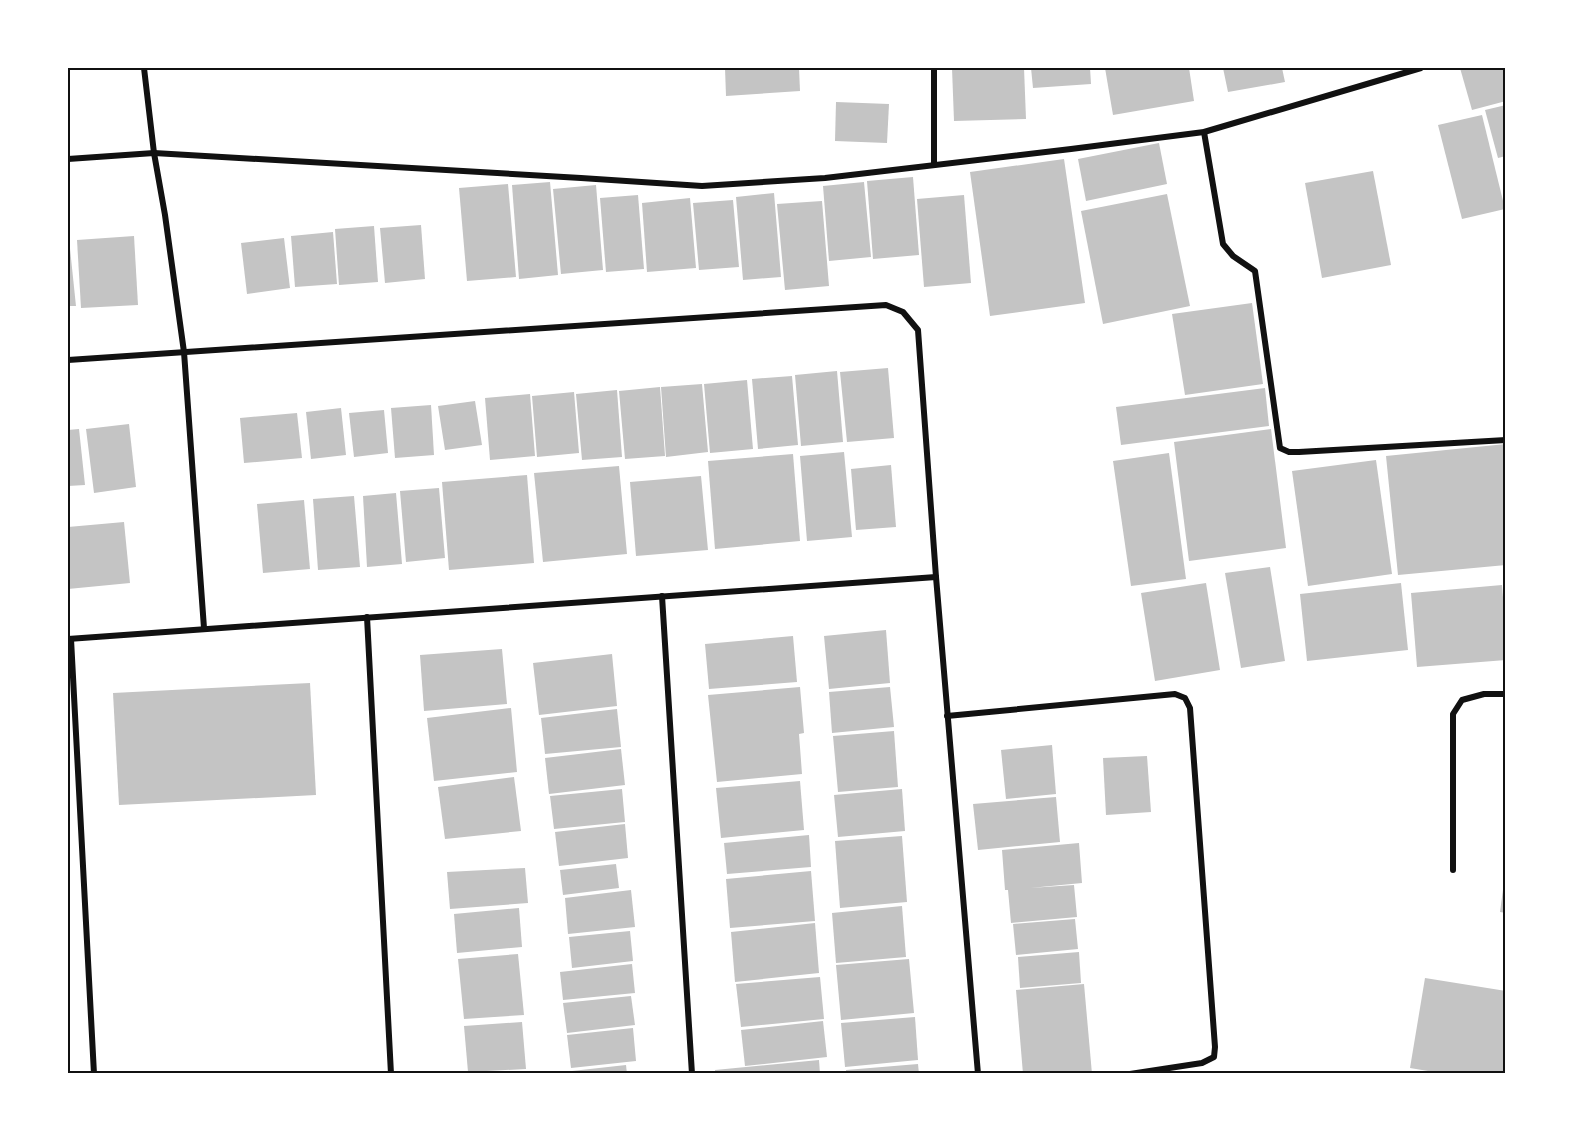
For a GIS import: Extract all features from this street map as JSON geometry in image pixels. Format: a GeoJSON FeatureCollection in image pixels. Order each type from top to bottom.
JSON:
{"type":"FeatureCollection","features":[{"type":"Feature","properties":{"kind":"street"},"geometry":{"type":"LineString","coordinates":[[144,68],[154,153],[184,351],[204,628]]}},
{"type":"Feature","properties":{"kind":"street"},"geometry":{"type":"LineString","coordinates":[[934,68],[934,165]]}},
{"type":"Feature","properties":{"kind":"street"},"geometry":{"type":"LineString","coordinates":[[68,159],[154,153],[702,186],[825,178],[1204,132],[1421,68]]}},
{"type":"Feature","properties":{"kind":"street"},"geometry":{"type":"LineString","coordinates":[[1204,132],[1223,244],[1233,256],[1255,271],[1280,448],[1289,452],[1299,452],[1506,440]]}},
{"type":"Feature","properties":{"kind":"street"},"geometry":{"type":"LineString","coordinates":[[68,360],[886,305],[903,312],[918,330],[947,716],[978,1074]]}},
{"type":"Feature","properties":{"kind":"street"},"geometry":{"type":"LineString","coordinates":[[94,1074],[69,639],[936,577]]}},
{"type":"Feature","properties":{"kind":"street"},"geometry":{"type":"LineString","coordinates":[[662,596],[692,1074]]}},
{"type":"Feature","properties":{"kind":"street"},"geometry":{"type":"LineString","coordinates":[[367,617],[392,1074]]}},
{"type":"Feature","properties":{"kind":"street"},"geometry":{"type":"LineString","coordinates":[[947,716],[1175,693],[1185,698],[1190,708],[1214,1057],[1202,1063],[1130,1074]]}},
{"type":"Feature","properties":{"kind":"street"},"geometry":{"type":"LineString","coordinates":[[1453,870],[1453,714],[1462,700],[1484,694],[1506,694]]}},
{"type":"Feature","properties":{"kind":"building"},"geometry":{"type":"Polygon","coordinates":[[[725,68],[799,68],[800,91],[726,96],[725,68]]]}},
{"type":"Feature","properties":{"kind":"building"},"geometry":{"type":"Polygon","coordinates":[[[952,68],[1024,68],[1026,119],[954,121],[952,68]]]}},
{"type":"Feature","properties":{"kind":"building"},"geometry":{"type":"Polygon","coordinates":[[[1031,68],[1090,68],[1091,84],[1033,88],[1031,68]]]}},
{"type":"Feature","properties":{"kind":"building"},"geometry":{"type":"Polygon","coordinates":[[[1105,68],[1189,68],[1194,101],[1113,115],[1105,68]]]}},
{"type":"Feature","properties":{"kind":"building"},"geometry":{"type":"Polygon","coordinates":[[[1223,68],[1282,68],[1285,82],[1228,92],[1223,68]]]}},
{"type":"Feature","properties":{"kind":"building"},"geometry":{"type":"Polygon","coordinates":[[[1460,68],[1506,68],[1506,101],[1472,110],[1460,68]]]}},
{"type":"Feature","properties":{"kind":"building"},"geometry":{"type":"Polygon","coordinates":[[[836,102],[889,104],[887,143],[835,141],[836,102]]]}},
{"type":"Feature","properties":{"kind":"building"},"geometry":{"type":"Polygon","coordinates":[[[1506,105],[1506,156],[1498,158],[1485,110],[1506,105]]]}},
{"type":"Feature","properties":{"kind":"building"},"geometry":{"type":"Polygon","coordinates":[[[1482,115],[1505,209],[1462,219],[1438,125],[1482,115]]]}},
{"type":"Feature","properties":{"kind":"building"},"geometry":{"type":"Polygon","coordinates":[[[1159,143],[1167,184],[1086,201],[1078,159],[1159,143]]]}},
{"type":"Feature","properties":{"kind":"building"},"geometry":{"type":"Polygon","coordinates":[[[1064,159],[1085,303],[990,316],[970,172],[1064,159]]]}},
{"type":"Feature","properties":{"kind":"building"},"geometry":{"type":"Polygon","coordinates":[[[1373,171],[1391,265],[1322,278],[1305,183],[1373,171]]]}},
{"type":"Feature","properties":{"kind":"building"},"geometry":{"type":"Polygon","coordinates":[[[913,177],[919,255],[873,259],[867,181],[913,177]]]}},
{"type":"Feature","properties":{"kind":"building"},"geometry":{"type":"Polygon","coordinates":[[[550,182],[558,275],[519,279],[512,185],[550,182]]]}},
{"type":"Feature","properties":{"kind":"building"},"geometry":{"type":"Polygon","coordinates":[[[864,182],[871,257],[829,261],[823,186],[864,182]]]}},
{"type":"Feature","properties":{"kind":"building"},"geometry":{"type":"Polygon","coordinates":[[[508,184],[516,277],[467,281],[459,188],[508,184]]]}},
{"type":"Feature","properties":{"kind":"building"},"geometry":{"type":"Polygon","coordinates":[[[596,185],[603,270],[561,274],[553,189],[596,185]]]}},
{"type":"Feature","properties":{"kind":"building"},"geometry":{"type":"Polygon","coordinates":[[[774,193],[781,277],[743,280],[736,197],[774,193]]]}},
{"type":"Feature","properties":{"kind":"building"},"geometry":{"type":"Polygon","coordinates":[[[1167,194],[1190,306],[1103,324],[1081,211],[1167,194]]]}},
{"type":"Feature","properties":{"kind":"building"},"geometry":{"type":"Polygon","coordinates":[[[638,195],[644,269],[606,272],[600,198],[638,195]]]}},
{"type":"Feature","properties":{"kind":"building"},"geometry":{"type":"Polygon","coordinates":[[[964,195],[971,283],[924,287],[917,199],[964,195]]]}},
{"type":"Feature","properties":{"kind":"building"},"geometry":{"type":"Polygon","coordinates":[[[690,198],[696,268],[647,272],[642,203],[690,198]]]}},
{"type":"Feature","properties":{"kind":"building"},"geometry":{"type":"Polygon","coordinates":[[[733,200],[739,267],[699,270],[693,203],[733,200]]]}},
{"type":"Feature","properties":{"kind":"building"},"geometry":{"type":"Polygon","coordinates":[[[822,201],[829,286],[785,290],[777,204],[822,201]]]}},
{"type":"Feature","properties":{"kind":"building"},"geometry":{"type":"Polygon","coordinates":[[[421,225],[425,279],[385,283],[380,228],[421,225]]]}},
{"type":"Feature","properties":{"kind":"building"},"geometry":{"type":"Polygon","coordinates":[[[374,226],[378,282],[339,285],[335,229],[374,226]]]}},
{"type":"Feature","properties":{"kind":"building"},"geometry":{"type":"Polygon","coordinates":[[[333,232],[337,284],[295,287],[291,236],[333,232]]]}},
{"type":"Feature","properties":{"kind":"building"},"geometry":{"type":"Polygon","coordinates":[[[134,236],[138,305],[81,308],[77,240],[134,236]]]}},
{"type":"Feature","properties":{"kind":"building"},"geometry":{"type":"Polygon","coordinates":[[[284,238],[290,288],[247,294],[241,243],[284,238]]]}},
{"type":"Feature","properties":{"kind":"building"},"geometry":{"type":"Polygon","coordinates":[[[69,239],[76,306],[68,306],[69,239]]]}},
{"type":"Feature","properties":{"kind":"building"},"geometry":{"type":"Polygon","coordinates":[[[1252,303],[1263,384],[1185,395],[1172,314],[1252,303]]]}},
{"type":"Feature","properties":{"kind":"building"},"geometry":{"type":"Polygon","coordinates":[[[888,368],[894,438],[847,442],[840,372],[888,368]]]}},
{"type":"Feature","properties":{"kind":"building"},"geometry":{"type":"Polygon","coordinates":[[[837,371],[843,442],[801,446],[795,375],[837,371]]]}},
{"type":"Feature","properties":{"kind":"building"},"geometry":{"type":"Polygon","coordinates":[[[792,376],[798,445],[758,449],[752,379],[792,376]]]}},
{"type":"Feature","properties":{"kind":"building"},"geometry":{"type":"Polygon","coordinates":[[[747,380],[753,449],[710,453],[704,384],[747,380]]]}},
{"type":"Feature","properties":{"kind":"building"},"geometry":{"type":"Polygon","coordinates":[[[702,384],[708,452],[666,457],[661,387],[702,384]]]}},
{"type":"Feature","properties":{"kind":"building"},"geometry":{"type":"Polygon","coordinates":[[[660,387],[665,456],[625,459],[619,391],[660,387]]]}},
{"type":"Feature","properties":{"kind":"building"},"geometry":{"type":"Polygon","coordinates":[[[1265,388],[1269,426],[1121,445],[1116,407],[1265,388]]]}},
{"type":"Feature","properties":{"kind":"building"},"geometry":{"type":"Polygon","coordinates":[[[617,390],[622,457],[582,460],[576,394],[617,390]]]}},
{"type":"Feature","properties":{"kind":"building"},"geometry":{"type":"Polygon","coordinates":[[[574,392],[579,453],[537,457],[532,396],[574,392]]]}},
{"type":"Feature","properties":{"kind":"building"},"geometry":{"type":"Polygon","coordinates":[[[530,394],[535,456],[490,460],[485,398],[530,394]]]}},
{"type":"Feature","properties":{"kind":"building"},"geometry":{"type":"Polygon","coordinates":[[[475,401],[482,445],[445,450],[438,406],[475,401]]]}},
{"type":"Feature","properties":{"kind":"building"},"geometry":{"type":"Polygon","coordinates":[[[431,405],[434,455],[395,458],[391,408],[431,405]]]}},
{"type":"Feature","properties":{"kind":"building"},"geometry":{"type":"Polygon","coordinates":[[[341,408],[346,455],[311,459],[306,412],[341,408]]]}},
{"type":"Feature","properties":{"kind":"building"},"geometry":{"type":"Polygon","coordinates":[[[384,410],[388,453],[354,457],[349,413],[384,410]]]}},
{"type":"Feature","properties":{"kind":"building"},"geometry":{"type":"Polygon","coordinates":[[[297,413],[302,458],[244,463],[240,418],[297,413]]]}},
{"type":"Feature","properties":{"kind":"building"},"geometry":{"type":"Polygon","coordinates":[[[129,424],[136,487],[94,493],[86,429],[129,424]]]}},
{"type":"Feature","properties":{"kind":"building"},"geometry":{"type":"Polygon","coordinates":[[[79,429],[85,485],[68,486],[68,430],[79,429]]]}},
{"type":"Feature","properties":{"kind":"building"},"geometry":{"type":"Polygon","coordinates":[[[1271,429],[1286,548],[1189,561],[1174,442],[1271,429]]]}},
{"type":"Feature","properties":{"kind":"building"},"geometry":{"type":"Polygon","coordinates":[[[1506,444],[1506,565],[1398,575],[1386,456],[1506,444]]]}},
{"type":"Feature","properties":{"kind":"building"},"geometry":{"type":"Polygon","coordinates":[[[844,452],[852,537],[807,541],[800,456],[844,452]]]}},
{"type":"Feature","properties":{"kind":"building"},"geometry":{"type":"Polygon","coordinates":[[[1169,453],[1186,579],[1131,586],[1113,461],[1169,453]]]}},
{"type":"Feature","properties":{"kind":"building"},"geometry":{"type":"Polygon","coordinates":[[[793,454],[800,541],[715,549],[708,461],[793,454]]]}},
{"type":"Feature","properties":{"kind":"building"},"geometry":{"type":"Polygon","coordinates":[[[1376,460],[1392,574],[1308,586],[1292,471],[1376,460]]]}},
{"type":"Feature","properties":{"kind":"building"},"geometry":{"type":"Polygon","coordinates":[[[891,465],[896,527],[856,530],[851,469],[891,465]]]}},
{"type":"Feature","properties":{"kind":"building"},"geometry":{"type":"Polygon","coordinates":[[[619,466],[627,554],[543,562],[534,473],[619,466]]]}},
{"type":"Feature","properties":{"kind":"building"},"geometry":{"type":"Polygon","coordinates":[[[527,475],[534,563],[449,570],[442,482],[527,475]]]}},
{"type":"Feature","properties":{"kind":"building"},"geometry":{"type":"Polygon","coordinates":[[[701,476],[708,550],[636,556],[630,482],[701,476]]]}},
{"type":"Feature","properties":{"kind":"building"},"geometry":{"type":"Polygon","coordinates":[[[439,488],[445,558],[406,562],[400,491],[439,488]]]}},
{"type":"Feature","properties":{"kind":"building"},"geometry":{"type":"Polygon","coordinates":[[[396,493],[402,564],[367,567],[363,496],[396,493]]]}},
{"type":"Feature","properties":{"kind":"building"},"geometry":{"type":"Polygon","coordinates":[[[354,496],[360,567],[318,570],[313,499],[354,496]]]}},
{"type":"Feature","properties":{"kind":"building"},"geometry":{"type":"Polygon","coordinates":[[[304,500],[310,569],[263,573],[257,504],[304,500]]]}},
{"type":"Feature","properties":{"kind":"building"},"geometry":{"type":"Polygon","coordinates":[[[124,522],[130,583],[68,589],[68,527],[124,522]]]}},
{"type":"Feature","properties":{"kind":"building"},"geometry":{"type":"Polygon","coordinates":[[[1270,567],[1285,661],[1241,668],[1225,573],[1270,567]]]}},
{"type":"Feature","properties":{"kind":"building"},"geometry":{"type":"Polygon","coordinates":[[[1206,583],[1220,670],[1155,681],[1141,593],[1206,583]]]}},
{"type":"Feature","properties":{"kind":"building"},"geometry":{"type":"Polygon","coordinates":[[[1401,583],[1408,650],[1307,661],[1300,594],[1401,583]]]}},
{"type":"Feature","properties":{"kind":"building"},"geometry":{"type":"Polygon","coordinates":[[[1502,585],[1506,660],[1417,667],[1411,593],[1502,585]]]}},
{"type":"Feature","properties":{"kind":"building"},"geometry":{"type":"Polygon","coordinates":[[[886,630],[890,683],[829,689],[824,636],[886,630]]]}},
{"type":"Feature","properties":{"kind":"building"},"geometry":{"type":"Polygon","coordinates":[[[793,636],[797,682],[709,689],[705,644],[793,636]]]}},
{"type":"Feature","properties":{"kind":"building"},"geometry":{"type":"Polygon","coordinates":[[[502,649],[507,704],[424,711],[420,655],[502,649]]]}},
{"type":"Feature","properties":{"kind":"building"},"geometry":{"type":"Polygon","coordinates":[[[612,654],[617,706],[539,715],[533,663],[612,654]]]}},
{"type":"Feature","properties":{"kind":"building"},"geometry":{"type":"Polygon","coordinates":[[[310,683],[316,795],[119,805],[113,693],[310,683]]]}},
{"type":"Feature","properties":{"kind":"building"},"geometry":{"type":"Polygon","coordinates":[[[800,687],[804,733],[799,734],[802,774],[717,782],[708,695],[800,687]]]}},
{"type":"Feature","properties":{"kind":"building"},"geometry":{"type":"Polygon","coordinates":[[[890,687],[894,727],[832,733],[829,692],[890,687]]]}},
{"type":"Feature","properties":{"kind":"building"},"geometry":{"type":"Polygon","coordinates":[[[511,708],[517,772],[434,781],[427,718],[511,708]]]}},
{"type":"Feature","properties":{"kind":"building"},"geometry":{"type":"Polygon","coordinates":[[[617,709],[621,747],[545,754],[541,718],[617,709]]]}},
{"type":"Feature","properties":{"kind":"building"},"geometry":{"type":"Polygon","coordinates":[[[894,731],[898,787],[838,792],[833,736],[894,731]]]}},
{"type":"Feature","properties":{"kind":"building"},"geometry":{"type":"Polygon","coordinates":[[[1052,745],[1056,794],[1006,799],[1001,750],[1052,745]]]}},
{"type":"Feature","properties":{"kind":"building"},"geometry":{"type":"Polygon","coordinates":[[[621,749],[625,785],[549,794],[545,758],[621,749]]]}},
{"type":"Feature","properties":{"kind":"building"},"geometry":{"type":"Polygon","coordinates":[[[1147,756],[1151,812],[1106,815],[1103,758],[1147,756]]]}},
{"type":"Feature","properties":{"kind":"building"},"geometry":{"type":"Polygon","coordinates":[[[514,777],[521,831],[445,839],[438,787],[514,777]]]}},
{"type":"Feature","properties":{"kind":"building"},"geometry":{"type":"Polygon","coordinates":[[[800,781],[804,830],[721,838],[716,788],[800,781]]]}},
{"type":"Feature","properties":{"kind":"building"},"geometry":{"type":"Polygon","coordinates":[[[622,789],[625,822],[554,829],[550,796],[622,789]]]}},
{"type":"Feature","properties":{"kind":"building"},"geometry":{"type":"Polygon","coordinates":[[[902,789],[905,831],[838,837],[834,795],[902,789]]]}},
{"type":"Feature","properties":{"kind":"building"},"geometry":{"type":"Polygon","coordinates":[[[1056,797],[1060,842],[978,850],[973,804],[1056,797]]]}},
{"type":"Feature","properties":{"kind":"building"},"geometry":{"type":"Polygon","coordinates":[[[625,824],[628,858],[559,866],[555,832],[625,824]]]}},
{"type":"Feature","properties":{"kind":"building"},"geometry":{"type":"Polygon","coordinates":[[[809,835],[811,867],[727,874],[724,843],[809,835]]]}},
{"type":"Feature","properties":{"kind":"building"},"geometry":{"type":"Polygon","coordinates":[[[902,836],[907,902],[840,908],[835,841],[902,836]]]}},
{"type":"Feature","properties":{"kind":"building"},"geometry":{"type":"Polygon","coordinates":[[[1079,843],[1082,883],[1030,888],[1074,885],[1077,917],[1011,923],[1008,890],[1005,890],[1002,850],[1079,843]]]}},
{"type":"Feature","properties":{"kind":"building"},"geometry":{"type":"Polygon","coordinates":[[[616,864],[619,888],[563,895],[560,870],[616,864]]]}},
{"type":"Feature","properties":{"kind":"building"},"geometry":{"type":"Polygon","coordinates":[[[525,868],[528,903],[450,909],[447,872],[525,868]]]}},
{"type":"Feature","properties":{"kind":"building"},"geometry":{"type":"Polygon","coordinates":[[[811,871],[815,921],[730,928],[726,879],[811,871]]]}},
{"type":"Feature","properties":{"kind":"building"},"geometry":{"type":"Polygon","coordinates":[[[1504,882],[1506,882],[1506,913],[1500,912],[1504,882]]]}},
{"type":"Feature","properties":{"kind":"building"},"geometry":{"type":"Polygon","coordinates":[[[631,890],[635,927],[568,934],[565,898],[631,890]]]}},
{"type":"Feature","properties":{"kind":"building"},"geometry":{"type":"Polygon","coordinates":[[[902,906],[906,957],[836,963],[832,913],[902,906]]]}},
{"type":"Feature","properties":{"kind":"building"},"geometry":{"type":"Polygon","coordinates":[[[519,908],[522,947],[457,953],[454,914],[519,908]]]}},
{"type":"Feature","properties":{"kind":"building"},"geometry":{"type":"Polygon","coordinates":[[[1075,919],[1078,949],[1016,955],[1013,924],[1075,919]]]}},
{"type":"Feature","properties":{"kind":"building"},"geometry":{"type":"Polygon","coordinates":[[[815,923],[819,973],[735,982],[731,932],[815,923]]]}},
{"type":"Feature","properties":{"kind":"building"},"geometry":{"type":"Polygon","coordinates":[[[630,931],[633,961],[572,968],[569,937],[630,931]]]}},
{"type":"Feature","properties":{"kind":"building"},"geometry":{"type":"Polygon","coordinates":[[[1079,952],[1081,983],[1020,988],[1018,957],[1079,952]]]}},
{"type":"Feature","properties":{"kind":"building"},"geometry":{"type":"Polygon","coordinates":[[[518,954],[524,1015],[464,1019],[458,959],[518,954]]]}},
{"type":"Feature","properties":{"kind":"building"},"geometry":{"type":"Polygon","coordinates":[[[909,959],[914,1013],[841,1020],[836,965],[909,959]]]}},
{"type":"Feature","properties":{"kind":"building"},"geometry":{"type":"Polygon","coordinates":[[[632,964],[635,993],[563,1000],[560,972],[632,964]]]}},
{"type":"Feature","properties":{"kind":"building"},"geometry":{"type":"Polygon","coordinates":[[[820,977],[824,1019],[741,1027],[736,984],[820,977]]]}},
{"type":"Feature","properties":{"kind":"building"},"geometry":{"type":"Polygon","coordinates":[[[1425,978],[1506,991],[1506,1074],[1446,1074],[1410,1068],[1425,978]]]}},
{"type":"Feature","properties":{"kind":"building"},"geometry":{"type":"Polygon","coordinates":[[[1084,984],[1092,1074],[1023,1074],[1016,990],[1084,984]]]}},
{"type":"Feature","properties":{"kind":"building"},"geometry":{"type":"Polygon","coordinates":[[[631,996],[635,1025],[567,1033],[563,1003],[631,996]]]}},
{"type":"Feature","properties":{"kind":"building"},"geometry":{"type":"Polygon","coordinates":[[[915,1017],[918,1060],[845,1067],[841,1023],[915,1017]]]}},
{"type":"Feature","properties":{"kind":"building"},"geometry":{"type":"Polygon","coordinates":[[[823,1021],[827,1057],[745,1066],[741,1030],[823,1021]]]}},
{"type":"Feature","properties":{"kind":"building"},"geometry":{"type":"Polygon","coordinates":[[[522,1022],[526,1069],[468,1072],[464,1026],[522,1022]]]}},
{"type":"Feature","properties":{"kind":"building"},"geometry":{"type":"Polygon","coordinates":[[[633,1028],[636,1061],[571,1068],[567,1035],[633,1028]]]}},
{"type":"Feature","properties":{"kind":"building"},"geometry":{"type":"Polygon","coordinates":[[[819,1060],[820,1074],[715,1074],[715,1070],[819,1060]]]}},
{"type":"Feature","properties":{"kind":"building"},"geometry":{"type":"Polygon","coordinates":[[[918,1064],[919,1074],[846,1074],[846,1070],[918,1064]]]}},
{"type":"Feature","properties":{"kind":"building"},"geometry":{"type":"Polygon","coordinates":[[[626,1065],[627,1074],[572,1074],[572,1071],[626,1065]]]}}]}
